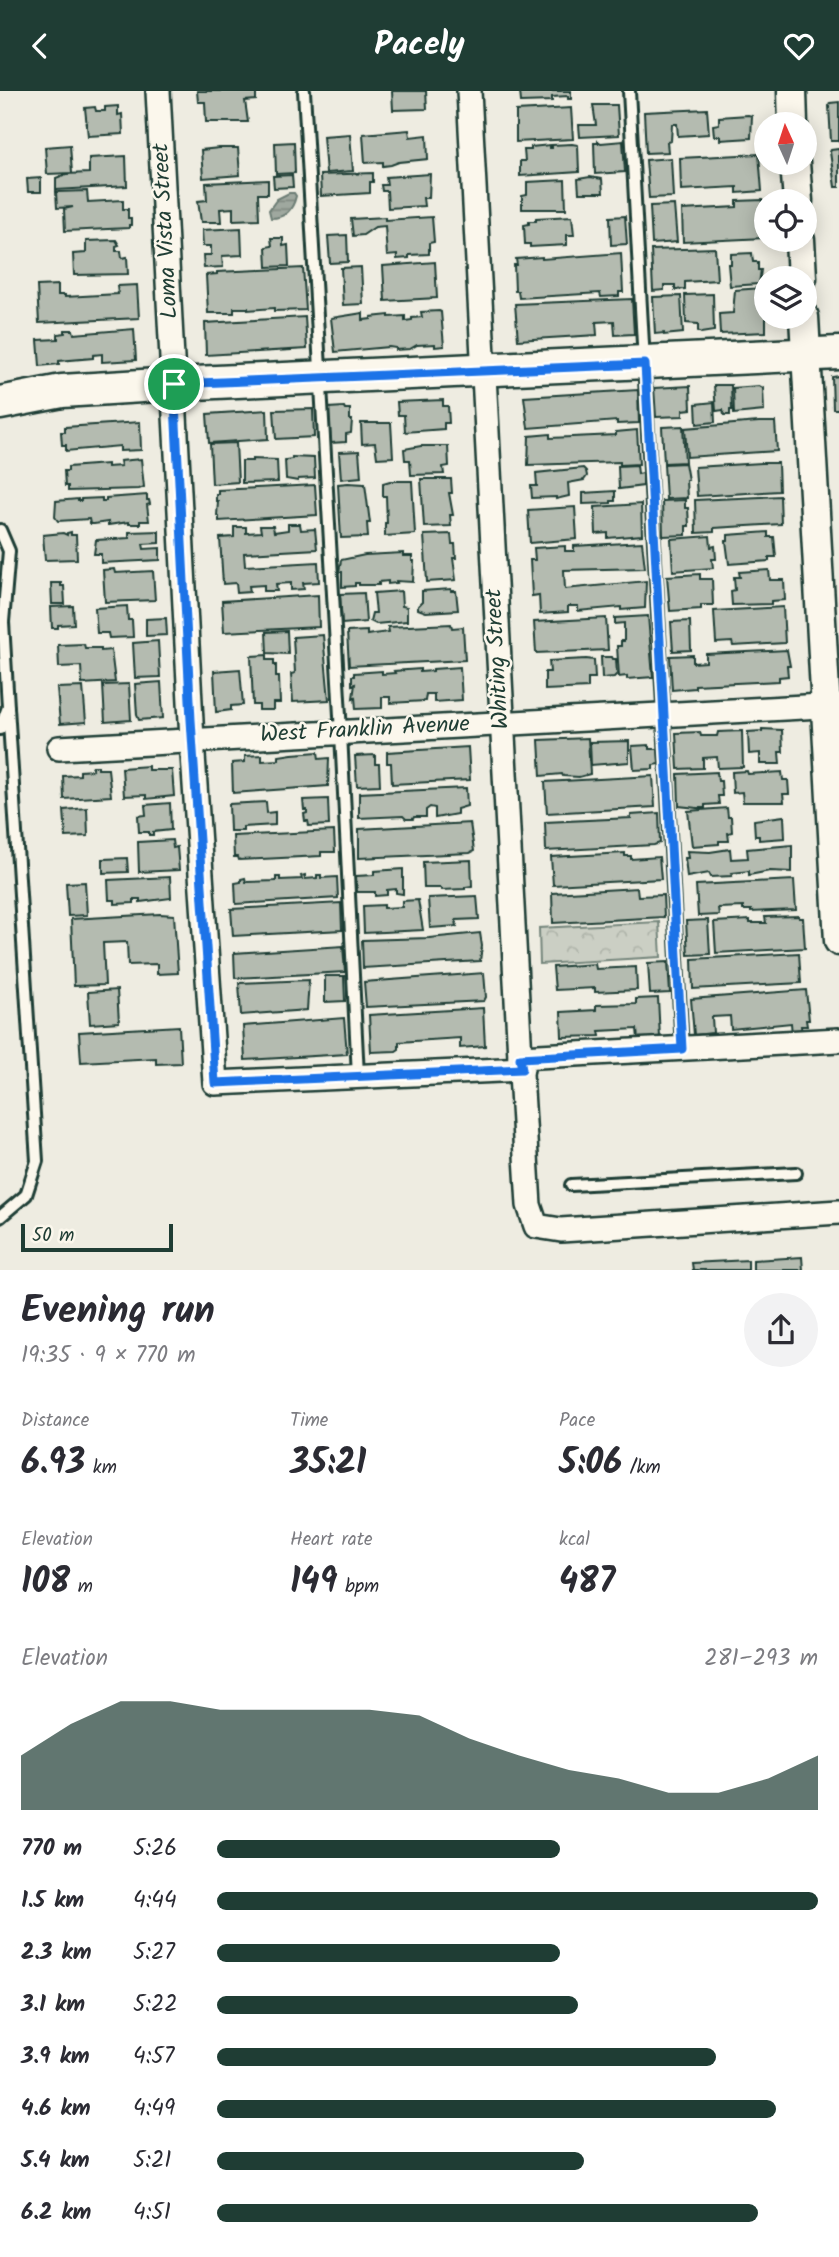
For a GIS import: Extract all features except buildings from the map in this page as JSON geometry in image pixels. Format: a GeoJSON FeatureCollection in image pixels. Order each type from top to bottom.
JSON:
{"type":"FeatureCollection","features":[{"type":"Feature","properties":{"kind":"main road"},"geometry":{"type":"LineString","coordinates":[[0,403],[62,391],[174,384],[839,353]]}},
{"type":"Feature","properties":{"kind":"street","name":"Loma Vista Street"},"geometry":{"type":"LineString","coordinates":[[158,91],[192,740],[215,1083],[358,1076]]}},
{"type":"Feature","properties":{"kind":"street","name":"Whiting Street"},"geometry":{"type":"LineString","coordinates":[[469,91],[521,1063],[530,1205],[536,1226],[561,1230],[839,1212]]}},
{"type":"Feature","properties":{"kind":"street"},"geometry":{"type":"LineString","coordinates":[[792,91],[793,112]]}},
{"type":"Feature","properties":{"kind":"street"},"geometry":{"type":"LineString","coordinates":[[805,329],[832,705],[839,941]]}},
{"type":"Feature","properties":{"kind":"street","name":"West Franklin Avenue"},"geometry":{"type":"LineString","coordinates":[[59,748],[832,705]]}},
{"type":"Feature","properties":{"kind":"street"},"geometry":{"type":"LineString","coordinates":[[358,1076],[682,1049],[839,1040]]}},
{"type":"Feature","properties":{"kind":"lane"},"geometry":{"type":"LineString","coordinates":[[304,91],[358,1076]]}},
{"type":"Feature","properties":{"kind":"lane"},"geometry":{"type":"LineString","coordinates":[[629,91],[682,1049]]}},
{"type":"Feature","properties":{"kind":"lane"},"geometry":{"type":"LineString","coordinates":[[0,530],[9,551],[4,622],[37,1161],[26,1195],[0,1217]]}},
{"type":"Feature","properties":{"kind":"lane"},"geometry":{"type":"LineString","coordinates":[[0,729],[8,707]]}},
{"type":"Feature","properties":{"kind":"lane"},"geometry":{"type":"LineString","coordinates":[[571,1185],[796,1173]]}},
{"type":"Feature","properties":{"kind":"green space"},"geometry":{"type":"Polygon","coordinates":[[[659,922],[661,957],[540,964],[539,928],[659,922]]]}},
{"type":"Feature","properties":{"kind":"shaded area"},"geometry":{"type":"Polygon","coordinates":[[[289,193],[296,196],[293,205],[284,214],[271,218],[269,210],[277,199],[289,193]]]}},
{"type":"Feature","properties":{"kind":"route"},"geometry":{"type":"LineString","coordinates":[[645,364],[682,1049],[520,1058],[522,1069],[215,1083],[191,720],[174,384],[645,364]]}}]}
